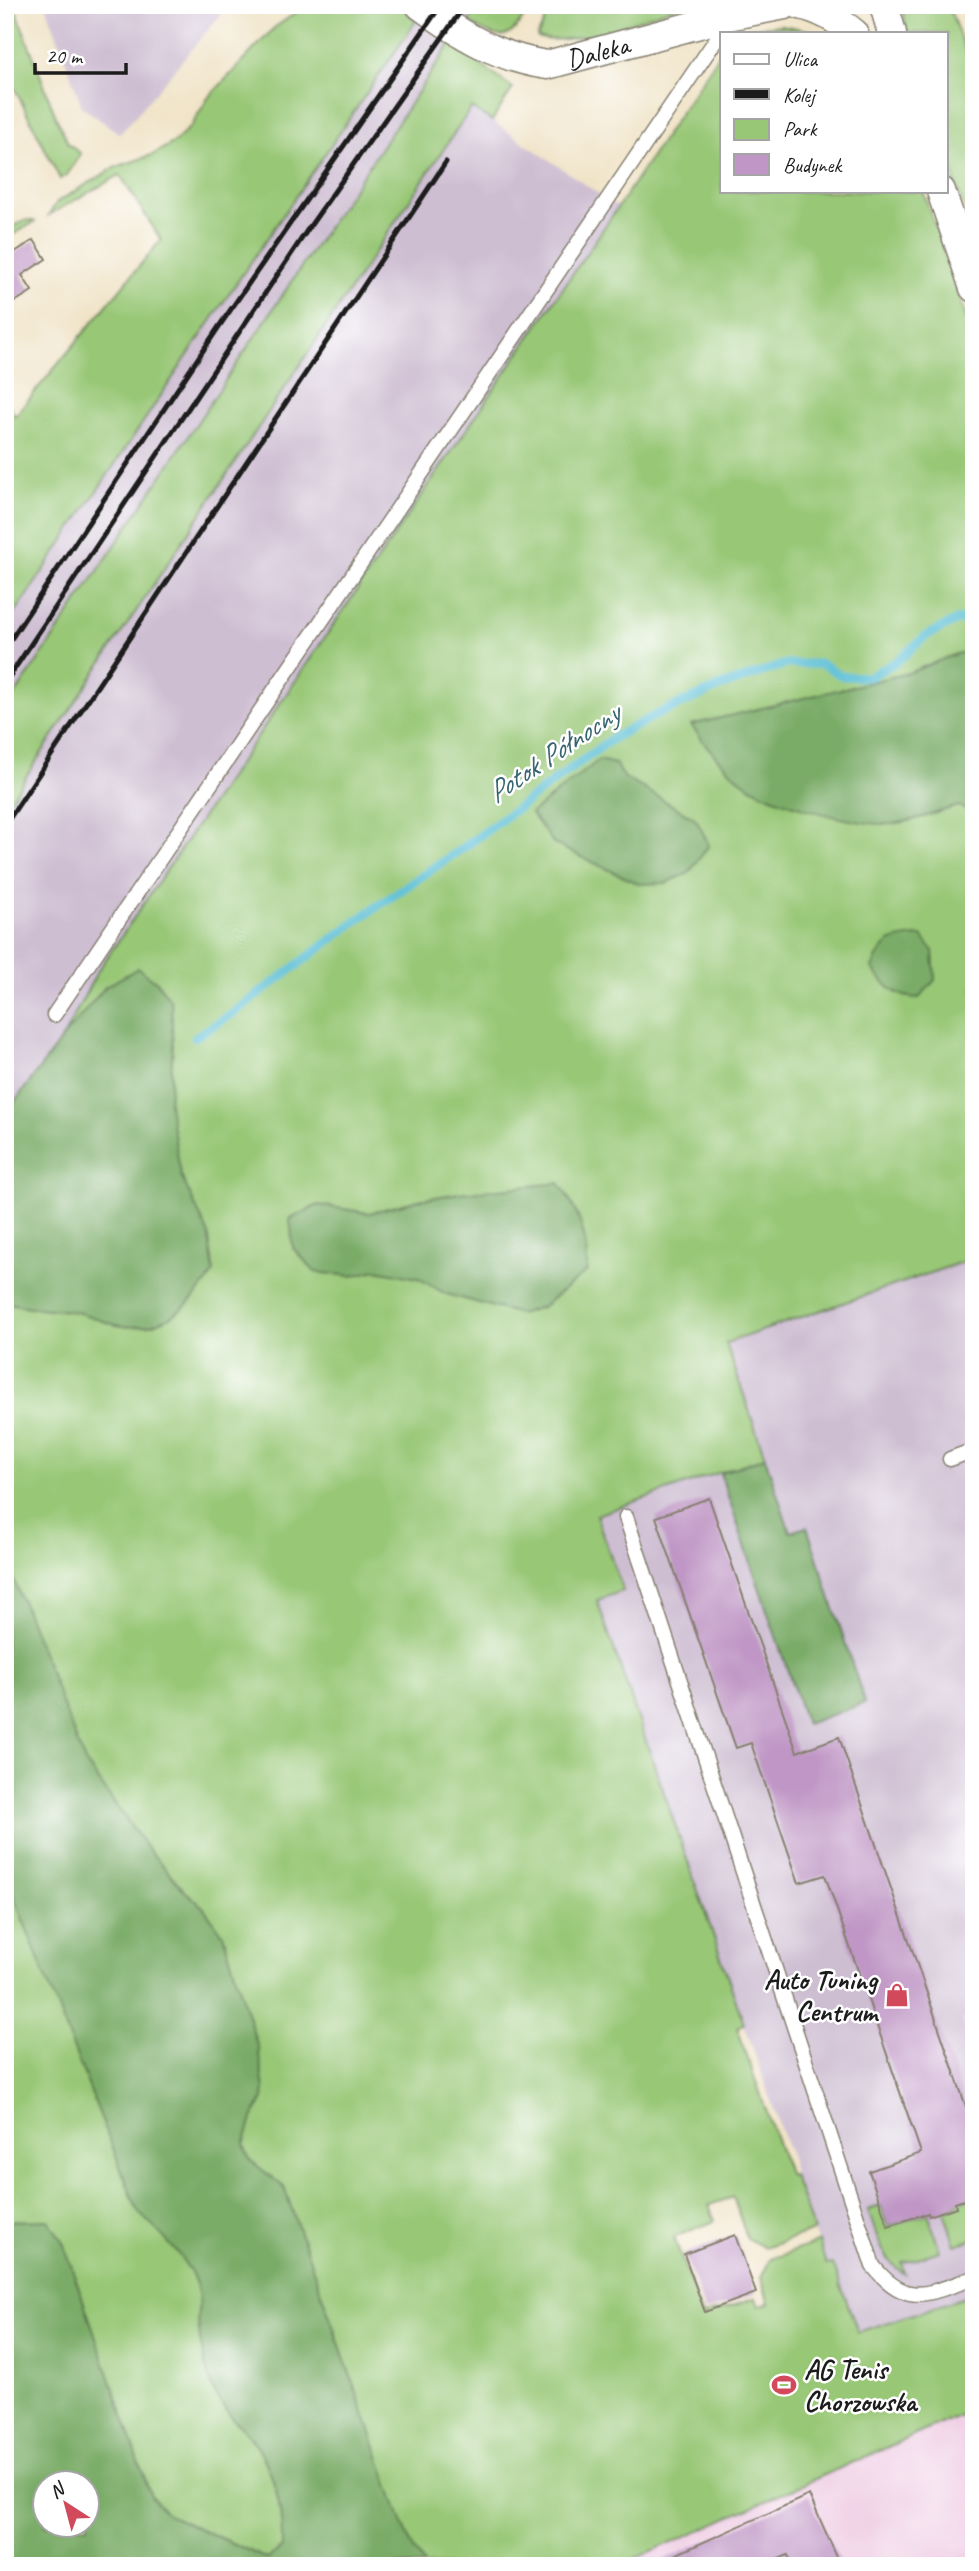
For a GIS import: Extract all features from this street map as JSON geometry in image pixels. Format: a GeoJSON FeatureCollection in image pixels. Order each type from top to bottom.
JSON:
{"type":"FeatureCollection","features":[{"type":"Feature","properties":{"kind":"street","name":"Daleka"},"geometry":{"type":"LineString","coordinates":[[420,5],[500,55],[547,65],[733,15],[785,5]]}},
{"type":"Feature","properties":{"kind":"street"},"geometry":{"type":"LineString","coordinates":[[800,5],[826,14],[853,32]]}},
{"type":"Feature","properties":{"kind":"street"},"geometry":{"type":"LineString","coordinates":[[884,5],[892,32]]}},
{"type":"Feature","properties":{"kind":"street"},"geometry":{"type":"LineString","coordinates":[[941,192],[974,288]]}},
{"type":"Feature","properties":{"kind":"lane"},"geometry":{"type":"LineString","coordinates":[[721,32],[733,15]]}},
{"type":"Feature","properties":{"kind":"lane"},"geometry":{"type":"LineString","coordinates":[[54,1014],[720,34]]}},
{"type":"Feature","properties":{"kind":"lane"},"geometry":{"type":"LineString","coordinates":[[950,1458],[974,1450]]}},
{"type":"Feature","properties":{"kind":"lane"},"geometry":{"type":"LineString","coordinates":[[626,1517],[873,2266],[897,2290],[910,2295],[926,2294],[974,2278]]}},
{"type":"Feature","properties":{"kind":"shaded area"},"geometry":{"type":"Polygon","coordinates":[[[46,5],[229,5],[120,134],[82,107],[46,5]]]}},
{"type":"Feature","properties":{"kind":"shaded area"},"geometry":{"type":"Polygon","coordinates":[[[443,5],[481,5],[468,22],[443,5]]]}},
{"type":"Feature","properties":{"kind":"shaded area"},"geometry":{"type":"Polygon","coordinates":[[[416,21],[451,43],[5,710],[5,628],[416,21]]]}},
{"type":"Feature","properties":{"kind":"shaded area"},"geometry":{"type":"Polygon","coordinates":[[[472,107],[618,207],[97,972],[63,1037],[5,1115],[5,808],[472,107]]]}},
{"type":"Feature","properties":{"kind":"shaded area"},"geometry":{"type":"Polygon","coordinates":[[[974,1258],[974,2016],[961,2020],[974,2057],[974,2294],[858,2333],[834,2264],[826,2266],[793,2175],[790,2156],[597,1600],[623,1590],[596,1515],[720,1473],[806,1724],[865,1704],[807,1527],[790,1532],[725,1343],[974,1258]]]}},
{"type":"Feature","properties":{"kind":"shaded area"},"geometry":{"type":"Polygon","coordinates":[[[974,2016],[974,2057],[961,2020],[974,2016]]]}},
{"type":"Feature","properties":{"kind":"shaded area"},"geometry":{"type":"Polygon","coordinates":[[[974,2409],[974,2566],[618,2566],[725,2518],[974,2409]]]}},
{"type":"Feature","properties":{"kind":"green space"},"geometry":{"type":"Polygon","coordinates":[[[5,5],[14,5],[56,117],[68,143],[81,154],[67,175],[60,179],[9,77],[5,77],[5,5]]]}},
{"type":"Feature","properties":{"kind":"green space"},"geometry":{"type":"Polygon","coordinates":[[[307,5],[400,5],[416,21],[5,628],[5,399],[15,416],[161,240],[120,175],[49,215],[57,202],[116,167],[152,155],[176,141],[191,126],[208,98],[274,28],[307,5]]]}},
{"type":"Feature","properties":{"kind":"green space"},"geometry":{"type":"Polygon","coordinates":[[[481,5],[530,5],[511,33],[498,36],[468,22],[481,5]]]}},
{"type":"Feature","properties":{"kind":"green space"},"geometry":{"type":"Polygon","coordinates":[[[552,5],[681,5],[589,35],[552,40],[537,37],[552,5]]]}},
{"type":"Feature","properties":{"kind":"green space"},"geometry":{"type":"Polygon","coordinates":[[[902,5],[948,5],[974,73],[974,237],[948,161],[948,32],[907,32],[902,5]]]}},
{"type":"Feature","properties":{"kind":"green space"},"geometry":{"type":"Polygon","coordinates":[[[782,25],[816,32],[743,32],[751,28],[782,25]]]}},
{"type":"Feature","properties":{"kind":"green space"},"geometry":{"type":"Polygon","coordinates":[[[451,43],[513,88],[492,121],[471,108],[5,808],[5,710],[451,43]]]}},
{"type":"Feature","properties":{"kind":"green space"},"geometry":{"type":"Polygon","coordinates":[[[720,53],[720,192],[923,192],[974,340],[974,1258],[726,1343],[765,1457],[596,1515],[623,1591],[597,1600],[744,2024],[737,2027],[789,2176],[793,2175],[814,2231],[765,2248],[747,2238],[733,2197],[709,2205],[715,2221],[674,2237],[702,2316],[756,2298],[759,2306],[769,2303],[761,2278],[770,2259],[819,2242],[826,2265],[833,2264],[858,2332],[974,2294],[974,2409],[618,2566],[5,2566],[5,1115],[63,1037],[97,972],[720,53]]]}},
{"type":"Feature","properties":{"kind":"green space"},"geometry":{"type":"Polygon","coordinates":[[[30,220],[35,222],[5,239],[5,231],[30,220]]]}},
{"type":"Feature","properties":{"kind":"green space"},"geometry":{"type":"Polygon","coordinates":[[[974,650],[974,813],[959,806],[909,821],[876,824],[814,811],[772,797],[742,781],[715,755],[691,725],[908,673],[956,654],[974,650]]]}},
{"type":"Feature","properties":{"kind":"green space"},"geometry":{"type":"Polygon","coordinates":[[[599,760],[615,764],[625,778],[696,819],[709,845],[689,873],[666,883],[639,884],[554,844],[531,813],[599,760]]]}},
{"type":"Feature","properties":{"kind":"green space"},"geometry":{"type":"Polygon","coordinates":[[[922,936],[933,951],[935,980],[919,998],[904,996],[887,985],[872,968],[880,951],[890,942],[904,937],[922,936]]]}},
{"type":"Feature","properties":{"kind":"green space"},"geometry":{"type":"Polygon","coordinates":[[[138,968],[157,982],[171,1001],[173,1046],[169,1105],[181,1176],[208,1232],[214,1272],[186,1305],[175,1314],[151,1325],[122,1326],[75,1312],[5,1302],[5,1115],[63,1037],[105,987],[138,968]]]}},
{"type":"Feature","properties":{"kind":"green space"},"geometry":{"type":"Polygon","coordinates":[[[559,1183],[581,1225],[586,1247],[587,1271],[542,1307],[519,1314],[446,1294],[418,1278],[376,1270],[352,1276],[315,1272],[293,1248],[290,1219],[318,1205],[369,1213],[459,1193],[559,1183]]]}},
{"type":"Feature","properties":{"kind":"green space"},"geometry":{"type":"Polygon","coordinates":[[[765,1457],[790,1532],[807,1527],[865,1703],[806,1724],[720,1473],[765,1457]]]}},
{"type":"Feature","properties":{"kind":"green space"},"geometry":{"type":"Polygon","coordinates":[[[5,1557],[85,1762],[147,1848],[203,1907],[223,1934],[258,2048],[264,2089],[263,2099],[252,2119],[244,2145],[250,2160],[284,2187],[404,2527],[425,2566],[5,2566],[5,2221],[48,2220],[63,2242],[151,2496],[168,2515],[268,2559],[282,2548],[279,2504],[266,2462],[250,2437],[220,2402],[208,2378],[200,2339],[198,2292],[195,2282],[174,2249],[138,2212],[5,1874],[5,1557]]]}},
{"type":"Feature","properties":{"kind":"green space"},"geometry":{"type":"Polygon","coordinates":[[[974,2197],[974,2239],[955,2245],[944,2211],[956,2207],[955,2203],[974,2197]]]}},
{"type":"Feature","properties":{"kind":"green space"},"geometry":{"type":"Polygon","coordinates":[[[881,2206],[888,2226],[928,2213],[940,2251],[902,2263],[905,2274],[897,2268],[890,2262],[881,2246],[868,2210],[881,2206]]]}},
{"type":"Feature","properties":{"kind":"building"},"geometry":{"type":"Polygon","coordinates":[[[34,240],[46,259],[22,275],[32,291],[5,308],[5,248],[10,255],[34,240]]]}},
{"type":"Feature","properties":{"kind":"building"},"geometry":{"type":"Polygon","coordinates":[[[709,1498],[797,1752],[839,1737],[974,2130],[974,2197],[955,2203],[956,2207],[929,2216],[928,2213],[888,2226],[869,2171],[921,2153],[825,1875],[799,1883],[751,1743],[736,1748],[656,1517],[709,1498]]]}},
{"type":"Feature","properties":{"kind":"building"},"geometry":{"type":"Polygon","coordinates":[[[735,2235],[756,2293],[705,2312],[684,2254],[735,2235]]]}},
{"type":"Feature","properties":{"kind":"building"},"geometry":{"type":"Polygon","coordinates":[[[809,2495],[841,2566],[793,2566],[788,2555],[762,2566],[650,2566],[809,2495]]]}},
{"type":"Feature","properties":{"kind":"waterway","name":"Potok Północny"},"geometry":{"type":"LineString","coordinates":[[195,1037],[232,1014],[356,921],[467,845],[613,738],[660,713],[722,686],[786,664],[822,664],[842,676],[869,677],[897,661],[926,636],[957,620],[974,620]]}},
{"type":"Feature","properties":{"kind":"railway"},"geometry":{"type":"LineString","coordinates":[[5,648],[218,328],[441,5]]}},
{"type":"Feature","properties":{"kind":"railway"},"geometry":{"type":"LineString","coordinates":[[5,683],[308,229],[465,5]]}},
{"type":"Feature","properties":{"kind":"railway"},"geometry":{"type":"LineString","coordinates":[[5,825],[446,162]]}},
{"type":"Feature","properties":{"kind":"place","name":"Auto Tuning Centrum"},"geometry":{"type":"Point","coordinates":[897,1995]}},
{"type":"Feature","properties":{"kind":"place","name":"AG Tenis Chorzowska"},"geometry":{"type":"Point","coordinates":[784,2385]}}]}
